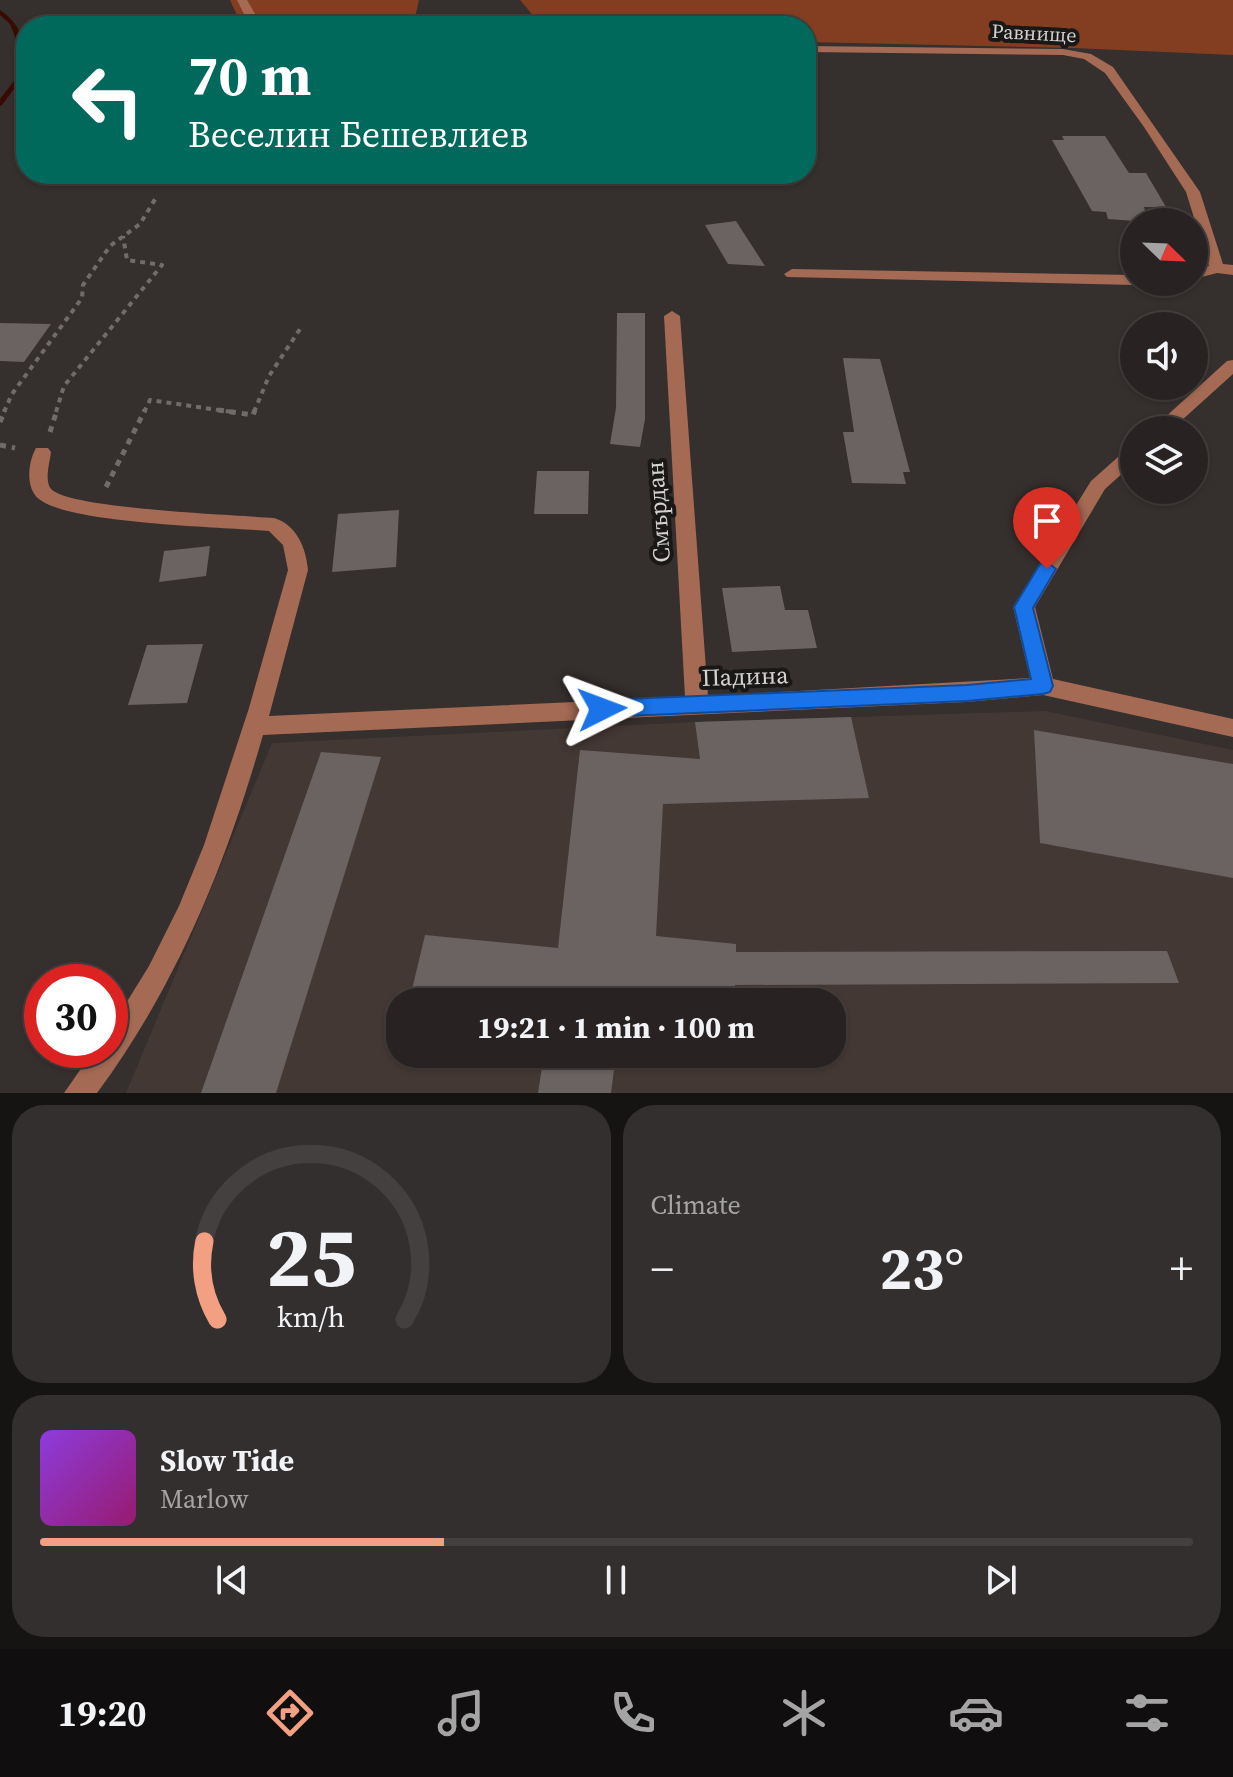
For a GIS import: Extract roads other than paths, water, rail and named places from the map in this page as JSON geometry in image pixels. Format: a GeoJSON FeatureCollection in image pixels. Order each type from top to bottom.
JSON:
{"type":"FeatureCollection","features":[{"type":"Feature","properties":{"kind":"street","name":"Равнище"},"geometry":{"type":"LineString","coordinates":[[816,49],[1063,52],[1087,56],[1109,70],[1193,192],[1225,269]]}},
{"type":"Feature","properties":{"kind":"street"},"geometry":{"type":"LineString","coordinates":[[792,274],[1120,280]]}},
{"type":"Feature","properties":{"kind":"street","name":"Смърдан"},"geometry":{"type":"LineString","coordinates":[[672,316],[697,704]]}},
{"type":"Feature","properties":{"kind":"street"},"geometry":{"type":"LineString","coordinates":[[1176,416],[1233,365]]}},
{"type":"Feature","properties":{"kind":"street"},"geometry":{"type":"LineString","coordinates":[[42,452],[39,480],[48,497],[58,503],[274,525],[288,536],[297,551],[298,570],[255,726],[215,844],[164,967],[129,1028],[79,1093]]}},
{"type":"Feature","properties":{"kind":"street"},"geometry":{"type":"LineString","coordinates":[[1043,686],[1024,607],[1098,485],[1120,465]]}},
{"type":"Feature","properties":{"kind":"street","name":"Падина"},"geometry":{"type":"LineString","coordinates":[[255,726],[967,693],[1043,686],[1233,728]]}},
{"type":"Feature","properties":{"kind":"waterway"},"geometry":{"type":"LineString","coordinates":[[0,12],[13,23],[16,31]]}},
{"type":"Feature","properties":{"kind":"waterway"},"geometry":{"type":"LineString","coordinates":[[0,104],[16,82]]}}]}
